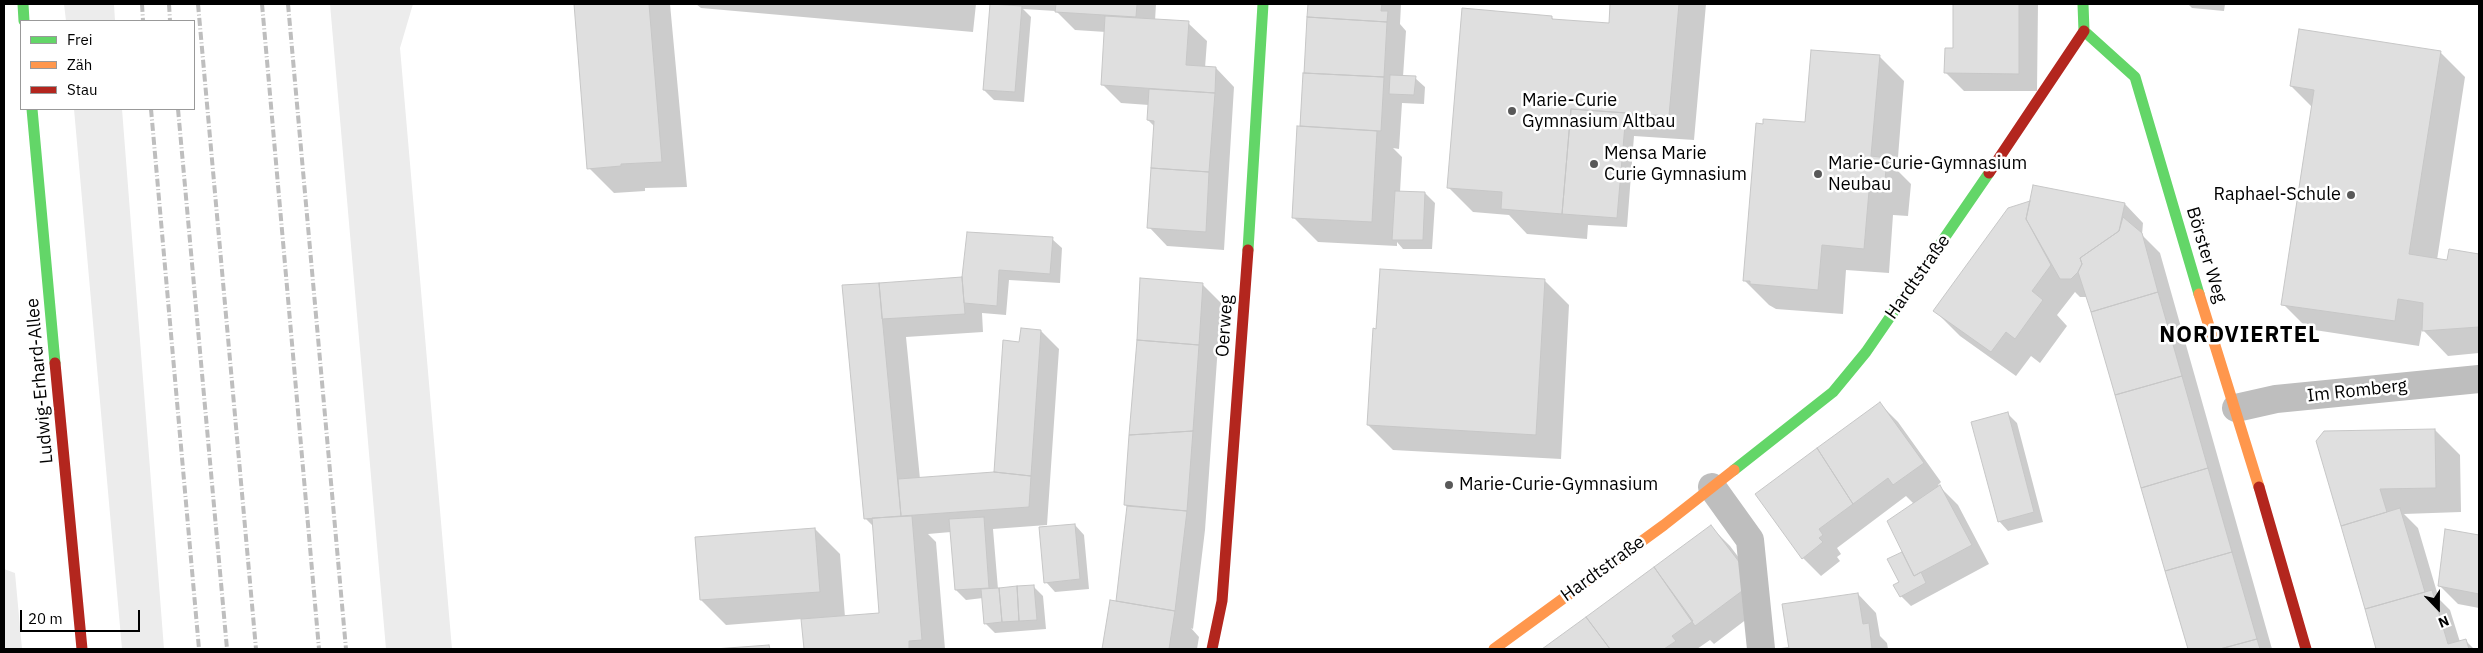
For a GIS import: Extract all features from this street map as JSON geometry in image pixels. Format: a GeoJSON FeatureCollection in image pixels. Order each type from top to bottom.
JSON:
{"type":"FeatureCollection","features":[{"type":"Feature","properties":{"kind":"street"},"geometry":{"type":"LineString","coordinates":[[22,4],[24,20]]}},
{"type":"Feature","properties":{"kind":"street","name":"Oerweg"},"geometry":{"type":"LineString","coordinates":[[1212,649],[1222,591],[1244,323],[1263,4]]}},
{"type":"Feature","properties":{"kind":"street"},"geometry":{"type":"LineString","coordinates":[[2083,4],[2084,30]]}},
{"type":"Feature","properties":{"kind":"street","name":"Börster Weg"},"geometry":{"type":"LineString","coordinates":[[2084,30],[2135,77],[2177,223],[2236,408],[2306,649]]}},
{"type":"Feature","properties":{"kind":"street","name":"Hardtstraße"},"geometry":{"type":"LineString","coordinates":[[1494,649],[1664,525],[1833,392],[1877,336],[2060,70],[2084,30]]}},
{"type":"Feature","properties":{"kind":"street","name":"Ludwig-Erhard-Allee"},"geometry":{"type":"LineString","coordinates":[[32,110],[82,649]]}},
{"type":"Feature","properties":{"kind":"street","name":"Im Romberg"},"geometry":{"type":"LineString","coordinates":[[2236,408],[2276,400],[2479,379]]}},
{"type":"Feature","properties":{"kind":"street"},"geometry":{"type":"LineString","coordinates":[[1712,487],[1750,540],[1761,649]]}},
{"type":"Feature","properties":{"kind":"shaded area"},"geometry":{"type":"Polygon","coordinates":[[[64,4],[114,4],[115,20],[66,20],[64,4]]]}},
{"type":"Feature","properties":{"kind":"shaded area"},"geometry":{"type":"Polygon","coordinates":[[[330,4],[413,4],[400,48],[452,649],[386,649],[330,4]]]}},
{"type":"Feature","properties":{"kind":"shaded area"},"geometry":{"type":"Polygon","coordinates":[[[74,110],[122,110],[164,649],[122,649],[74,110]]]}},
{"type":"Feature","properties":{"kind":"shaded area"},"geometry":{"type":"Polygon","coordinates":[[[4,569],[15,573],[22,649],[4,649],[4,569]]]}},
{"type":"Feature","properties":{"kind":"building"},"geometry":{"type":"Polygon","coordinates":[[[574,4],[649,4],[662,162],[621,164],[621,166],[587,169],[574,4]]]}},
{"type":"Feature","properties":{"kind":"building"},"geometry":{"type":"Polygon","coordinates":[[[990,4],[1022,6],[1015,92],[983,90],[990,4]]]}},
{"type":"Feature","properties":{"kind":"building"},"geometry":{"type":"Polygon","coordinates":[[[1056,4],[1137,4],[1136,17],[1055,12],[1056,4]]]}},
{"type":"Feature","properties":{"kind":"building"},"geometry":{"type":"Polygon","coordinates":[[[1308,4],[1382,4],[1381,11],[1388,11],[1387,22],[1307,17],[1308,4]]]}},
{"type":"Feature","properties":{"kind":"building","name":"Marie-Curie Gymnasium Altbau"},"geometry":{"type":"Polygon","coordinates":[[[1610,4],[1679,4],[1669,116],[1571,109],[1562,214],[1501,209],[1502,192],[1447,188],[1462,8],[1552,16],[1552,19],[1609,23],[1610,4]]]}},
{"type":"Feature","properties":{"kind":"building"},"geometry":{"type":"Polygon","coordinates":[[[1953,4],[2019,4],[2019,74],[1944,73],[1945,48],[1953,48],[1953,4]]]}},
{"type":"Feature","properties":{"kind":"building"},"geometry":{"type":"Polygon","coordinates":[[[1105,16],[1189,21],[1186,65],[1216,67],[1215,93],[1101,85],[1105,16]]]}},
{"type":"Feature","properties":{"kind":"building"},"geometry":{"type":"Polygon","coordinates":[[[1307,17],[1387,22],[1384,77],[1304,73],[1307,17]]]}},
{"type":"Feature","properties":{"kind":"building"},"geometry":{"type":"Polygon","coordinates":[[[2299,29],[2441,51],[2409,254],[2447,260],[2449,249],[2479,254],[2479,327],[2422,331],[2423,303],[2398,299],[2395,321],[2281,305],[2314,90],[2290,86],[2299,29]]]}},
{"type":"Feature","properties":{"kind":"building","name":"Marie-Curie-Gymnasium Neubau"},"geometry":{"type":"Polygon","coordinates":[[[1811,50],[1880,55],[1871,156],[1887,158],[1884,192],[1869,191],[1864,249],[1822,245],[1818,290],[1750,284],[1750,281],[1743,281],[1756,123],[1763,124],[1763,119],[1805,122],[1811,50]]]}},
{"type":"Feature","properties":{"kind":"building"},"geometry":{"type":"Polygon","coordinates":[[[1303,73],[1384,77],[1381,131],[1300,126],[1303,73]]]}},
{"type":"Feature","properties":{"kind":"building"},"geometry":{"type":"Polygon","coordinates":[[[1390,75],[1416,76],[1414,95],[1389,94],[1390,75]]]}},
{"type":"Feature","properties":{"kind":"building"},"geometry":{"type":"Polygon","coordinates":[[[1149,89],[1215,93],[1209,172],[1151,168],[1154,121],[1147,120],[1149,89]]]}},
{"type":"Feature","properties":{"kind":"building","name":"Mensa Marie Curie Gymnasium"},"geometry":{"type":"Polygon","coordinates":[[[1571,109],[1626,113],[1617,218],[1562,214],[1571,109]]]}},
{"type":"Feature","properties":{"kind":"building"},"geometry":{"type":"Polygon","coordinates":[[[1297,126],[1377,131],[1372,222],[1292,218],[1297,126]]]}},
{"type":"Feature","properties":{"kind":"building"},"geometry":{"type":"Polygon","coordinates":[[[1151,168],[1209,172],[1206,232],[1147,228],[1151,168]]]}},
{"type":"Feature","properties":{"kind":"building"},"geometry":{"type":"Polygon","coordinates":[[[2033,185],[2125,203],[2119,231],[2080,258],[2082,264],[2078,272],[2071,279],[2060,279],[2026,219],[2033,185]]]}},
{"type":"Feature","properties":{"kind":"building"},"geometry":{"type":"Polygon","coordinates":[[[1395,191],[1425,192],[1423,240],[1392,240],[1395,191]]]}},
{"type":"Feature","properties":{"kind":"building"},"geometry":{"type":"Polygon","coordinates":[[[2030,201],[2026,219],[2051,265],[2032,291],[2043,300],[2015,339],[2006,332],[1991,352],[1933,311],[2008,208],[2030,201]]]}},
{"type":"Feature","properties":{"kind":"building"},"geometry":{"type":"Polygon","coordinates":[[[2123,217],[2142,233],[2158,292],[2091,312],[2078,272],[2082,264],[2080,258],[2119,231],[2123,217]]]}},
{"type":"Feature","properties":{"kind":"building"},"geometry":{"type":"Polygon","coordinates":[[[967,232],[1053,237],[1050,274],[999,270],[997,306],[964,303],[962,277],[967,232]]]}},
{"type":"Feature","properties":{"kind":"building"},"geometry":{"type":"Polygon","coordinates":[[[1380,269],[1545,279],[1536,435],[1367,425],[1373,328],[1376,329],[1380,269]]]}},
{"type":"Feature","properties":{"kind":"building"},"geometry":{"type":"Polygon","coordinates":[[[962,277],[965,314],[882,319],[879,283],[962,277]]]}},
{"type":"Feature","properties":{"kind":"building"},"geometry":{"type":"Polygon","coordinates":[[[1140,278],[1203,283],[1199,345],[1137,340],[1140,278]]]}},
{"type":"Feature","properties":{"kind":"building"},"geometry":{"type":"Polygon","coordinates":[[[879,283],[901,516],[864,519],[842,285],[879,283]]]}},
{"type":"Feature","properties":{"kind":"building"},"geometry":{"type":"Polygon","coordinates":[[[2158,292],[2182,376],[2115,395],[2091,312],[2158,292]]]}},
{"type":"Feature","properties":{"kind":"building"},"geometry":{"type":"Polygon","coordinates":[[[1021,328],[1041,330],[1031,476],[994,472],[1003,340],[1019,342],[1021,328]]]}},
{"type":"Feature","properties":{"kind":"building"},"geometry":{"type":"Polygon","coordinates":[[[1137,340],[1199,345],[1193,431],[1129,435],[1137,340]]]}},
{"type":"Feature","properties":{"kind":"building"},"geometry":{"type":"Polygon","coordinates":[[[2182,376],[2208,468],[2141,488],[2115,395],[2182,376]]]}},
{"type":"Feature","properties":{"kind":"building"},"geometry":{"type":"Polygon","coordinates":[[[1880,402],[1924,463],[1893,485],[1888,478],[1853,504],[1817,448],[1880,402]]]}},
{"type":"Feature","properties":{"kind":"building"},"geometry":{"type":"Polygon","coordinates":[[[2008,412],[2034,512],[1998,522],[1971,422],[2008,412]]]}},
{"type":"Feature","properties":{"kind":"building"},"geometry":{"type":"Polygon","coordinates":[[[2435,429],[2436,488],[2380,489],[2387,512],[2341,526],[2316,441],[2324,431],[2435,429]]]}},
{"type":"Feature","properties":{"kind":"building"},"geometry":{"type":"Polygon","coordinates":[[[1193,431],[1187,511],[1124,505],[1129,435],[1193,431]]]}},
{"type":"Feature","properties":{"kind":"building"},"geometry":{"type":"Polygon","coordinates":[[[1817,448],[1853,504],[1819,529],[1823,535],[1819,538],[1823,542],[1802,559],[1755,494],[1817,448]]]}},
{"type":"Feature","properties":{"kind":"building"},"geometry":{"type":"Polygon","coordinates":[[[2208,468],[2232,552],[2165,571],[2141,488],[2208,468]]]}},
{"type":"Feature","properties":{"kind":"building"},"geometry":{"type":"Polygon","coordinates":[[[994,472],[1031,476],[1029,507],[901,516],[898,479],[994,472]]]}},
{"type":"Feature","properties":{"kind":"building"},"geometry":{"type":"Polygon","coordinates":[[[1940,485],[1972,545],[1914,576],[1887,521],[1940,485]]]}},
{"type":"Feature","properties":{"kind":"building"},"geometry":{"type":"Polygon","coordinates":[[[1127,506],[1187,511],[1175,611],[1116,601],[1127,506]]]}},
{"type":"Feature","properties":{"kind":"building"},"geometry":{"type":"Polygon","coordinates":[[[2400,508],[2425,592],[2365,609],[2341,526],[2400,508]]]}},
{"type":"Feature","properties":{"kind":"building"},"geometry":{"type":"Polygon","coordinates":[[[912,516],[922,640],[909,641],[909,649],[804,649],[801,619],[879,613],[872,518],[912,516]]]}},
{"type":"Feature","properties":{"kind":"building"},"geometry":{"type":"Polygon","coordinates":[[[984,517],[989,588],[955,590],[949,519],[984,517]]]}},
{"type":"Feature","properties":{"kind":"building"},"geometry":{"type":"Polygon","coordinates":[[[1075,524],[1080,579],[1044,583],[1039,527],[1075,524]]]}},
{"type":"Feature","properties":{"kind":"building"},"geometry":{"type":"Polygon","coordinates":[[[1711,525],[1740,563],[1742,591],[1695,626],[1654,567],[1711,525]]]}},
{"type":"Feature","properties":{"kind":"building"},"geometry":{"type":"Polygon","coordinates":[[[815,528],[820,592],[700,600],[695,537],[815,528]]]}},
{"type":"Feature","properties":{"kind":"building"},"geometry":{"type":"Polygon","coordinates":[[[2445,529],[2479,535],[2479,594],[2438,586],[2445,529]]]}},
{"type":"Feature","properties":{"kind":"building"},"geometry":{"type":"Polygon","coordinates":[[[1902,552],[1914,576],[1921,572],[1926,583],[1900,597],[1893,585],[1899,582],[1887,559],[1902,552]]]}},
{"type":"Feature","properties":{"kind":"building"},"geometry":{"type":"Polygon","coordinates":[[[2232,552],[2257,639],[2220,649],[2188,649],[2165,571],[2232,552]]]}},
{"type":"Feature","properties":{"kind":"building"},"geometry":{"type":"Polygon","coordinates":[[[1654,567],[1693,621],[1672,636],[1676,641],[1664,649],[1610,649],[1586,617],[1654,567]]]}},
{"type":"Feature","properties":{"kind":"building"},"geometry":{"type":"Polygon","coordinates":[[[1034,585],[1037,620],[1019,621],[1017,586],[1034,585]]]}},
{"type":"Feature","properties":{"kind":"building"},"geometry":{"type":"Polygon","coordinates":[[[1017,586],[1019,621],[1002,622],[999,588],[1017,586]]]}},
{"type":"Feature","properties":{"kind":"building"},"geometry":{"type":"Polygon","coordinates":[[[999,588],[1002,622],[984,624],[981,589],[999,588]]]}},
{"type":"Feature","properties":{"kind":"building"},"geometry":{"type":"Polygon","coordinates":[[[2432,590],[2448,644],[2466,639],[2469,649],[2376,649],[2365,609],[2432,590]]]}},
{"type":"Feature","properties":{"kind":"building"},"geometry":{"type":"Polygon","coordinates":[[[1858,593],[1863,624],[1869,623],[1872,649],[1789,649],[1782,604],[1858,593]]]}},
{"type":"Feature","properties":{"kind":"building"},"geometry":{"type":"Polygon","coordinates":[[[1110,600],[1175,611],[1169,649],[1102,649],[1110,600]]]}},
{"type":"Feature","properties":{"kind":"building"},"geometry":{"type":"Polygon","coordinates":[[[1586,617],[1610,649],[1542,649],[1586,617]]]}},
{"type":"Feature","properties":{"kind":"building"},"geometry":{"type":"Polygon","coordinates":[[[2257,639],[2260,649],[2220,649],[2257,639]]]}},
{"type":"Feature","properties":{"kind":"building"},"geometry":{"type":"Polygon","coordinates":[[[769,645],[770,649],[714,649],[769,645]]]}},
{"type":"Feature","properties":{"kind":"railway"},"geometry":{"type":"LineString","coordinates":[[142,4],[143,20]]}},
{"type":"Feature","properties":{"kind":"railway"},"geometry":{"type":"LineString","coordinates":[[169,4],[170,20]]}},
{"type":"Feature","properties":{"kind":"railway"},"geometry":{"type":"LineString","coordinates":[[198,4],[256,649]]}},
{"type":"Feature","properties":{"kind":"railway"},"geometry":{"type":"LineString","coordinates":[[262,4],[319,649]]}},
{"type":"Feature","properties":{"kind":"railway"},"geometry":{"type":"LineString","coordinates":[[288,4],[346,649]]}},
{"type":"Feature","properties":{"kind":"railway"},"geometry":{"type":"LineString","coordinates":[[151,110],[199,649]]}},
{"type":"Feature","properties":{"kind":"railway"},"geometry":{"type":"LineString","coordinates":[[178,110],[227,649]]}},
{"type":"Feature","properties":{"kind":"traffic: fast"},"geometry":{"type":"LineString","coordinates":[[23,4],[24,20]]}},
{"type":"Feature","properties":{"kind":"traffic: fast"},"geometry":{"type":"LineString","coordinates":[[1248,250],[1263,4]]}},
{"type":"Feature","properties":{"kind":"traffic: fast"},"geometry":{"type":"LineString","coordinates":[[2083,4],[2084,31],[2135,77],[2199,294]]}},
{"type":"Feature","properties":{"kind":"traffic: fast"},"geometry":{"type":"LineString","coordinates":[[32,110],[55,363]]}},
{"type":"Feature","properties":{"kind":"traffic: fast"},"geometry":{"type":"LineString","coordinates":[[1734,470],[1833,392],[1866,352],[1989,173]]}},
{"type":"Feature","properties":{"kind":"traffic: slow"},"geometry":{"type":"LineString","coordinates":[[2199,294],[2259,487]]}},
{"type":"Feature","properties":{"kind":"traffic: slow"},"geometry":{"type":"LineString","coordinates":[[1494,649],[1664,525],[1734,470]]}},
{"type":"Feature","properties":{"kind":"traffic: jam"},"geometry":{"type":"LineString","coordinates":[[1989,173],[2084,31]]}},
{"type":"Feature","properties":{"kind":"traffic: jam"},"geometry":{"type":"LineString","coordinates":[[1212,649],[1222,601],[1248,250]]}},
{"type":"Feature","properties":{"kind":"traffic: jam"},"geometry":{"type":"LineString","coordinates":[[55,363],[82,649]]}},
{"type":"Feature","properties":{"kind":"traffic: jam"},"geometry":{"type":"LineString","coordinates":[[2259,487],[2306,649]]}},
{"type":"Feature","properties":{"kind":"place","name":"Marie-Curie Gymnasium Altbau"},"geometry":{"type":"Point","coordinates":[1512,111]}},
{"type":"Feature","properties":{"kind":"place","name":"Mensa Marie Curie Gymnasium"},"geometry":{"type":"Point","coordinates":[1594,164]}},
{"type":"Feature","properties":{"kind":"place","name":"Marie-Curie-Gymnasium Neubau"},"geometry":{"type":"Point","coordinates":[1818,174]}},
{"type":"Feature","properties":{"kind":"place","name":"Raphael-Schule"},"geometry":{"type":"Point","coordinates":[2351,195]}},
{"type":"Feature","properties":{"kind":"place","name":"Marie-Curie-Gymnasium"},"geometry":{"type":"Point","coordinates":[1449,485]}},
{"type":"Feature","properties":{"kind":"district","name":"NORDVIERTEL"},"geometry":{"type":"Point","coordinates":[2240,336]}}]}
